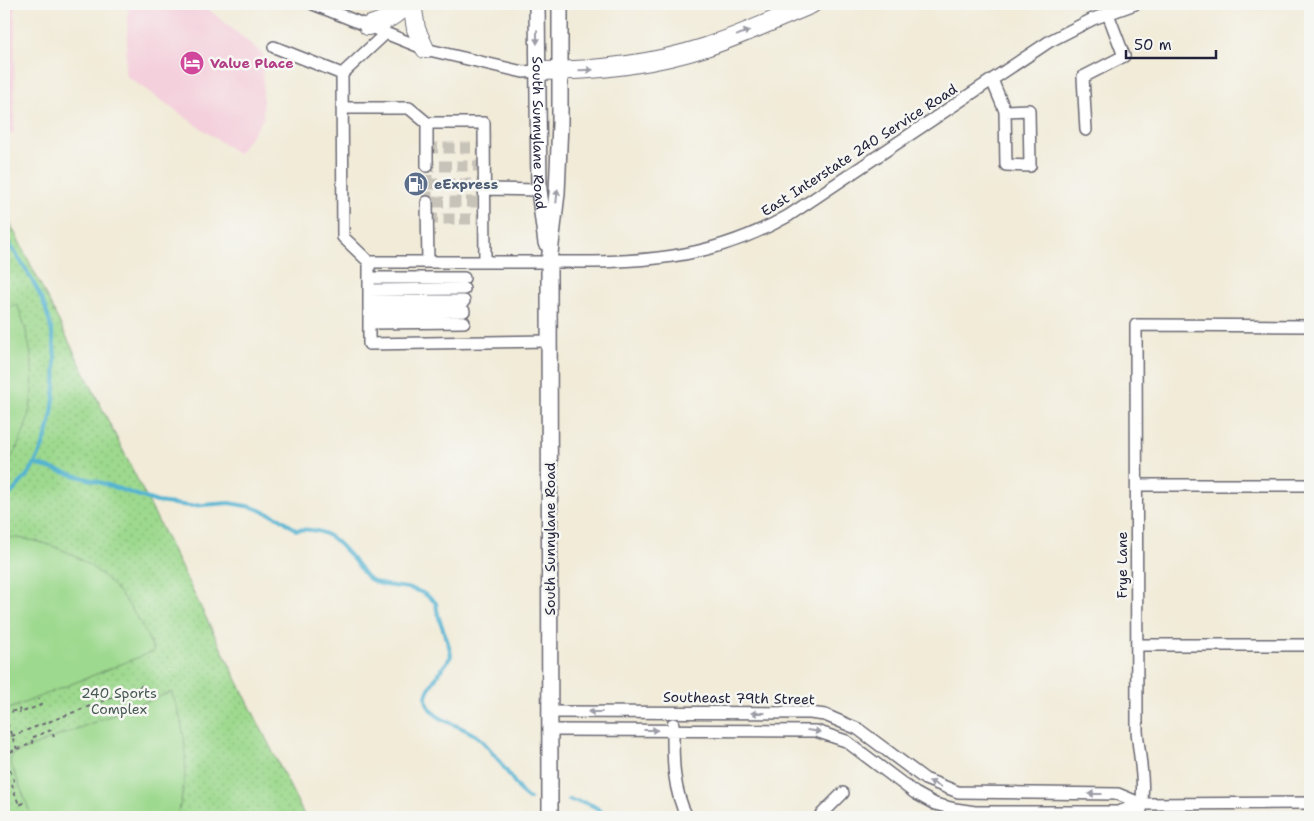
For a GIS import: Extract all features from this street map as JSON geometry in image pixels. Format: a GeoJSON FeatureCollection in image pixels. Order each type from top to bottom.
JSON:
{"type":"FeatureCollection","features":[{"type":"Feature","properties":{"kind":"highway"},"geometry":{"type":"LineString","coordinates":[[368,26],[387,20],[404,4]]}},
{"type":"Feature","properties":{"kind":"highway"},"geometry":{"type":"LineString","coordinates":[[412,4],[416,29],[425,49]]}},
{"type":"Feature","properties":{"kind":"highway"},"geometry":{"type":"LineString","coordinates":[[537,71],[594,70],[630,65],[705,47],[812,4]]}},
{"type":"Feature","properties":{"kind":"main road","name":"South Sunnylane Road"},"geometry":{"type":"LineString","coordinates":[[537,4],[539,190],[549,262]]}},
{"type":"Feature","properties":{"kind":"main road","name":"South Sunnylane Road"},"geometry":{"type":"LineString","coordinates":[[550,817],[549,262],[557,192],[560,4]]}},
{"type":"Feature","properties":{"kind":"street"},"geometry":{"type":"LineString","coordinates":[[313,4],[425,49],[523,72],[537,71]]}},
{"type":"Feature","properties":{"kind":"street","name":"East Interstate 240 Service Road"},"geometry":{"type":"LineString","coordinates":[[369,262],[617,262],[659,260],[698,253],[759,233],[788,216],[1050,41],[1108,14],[1135,4]]}},
{"type":"Feature","properties":{"kind":"street"},"geometry":{"type":"LineString","coordinates":[[1086,130],[1083,77],[1124,56],[1108,14]]}},
{"type":"Feature","properties":{"kind":"street"},"geometry":{"type":"LineString","coordinates":[[386,33],[342,74],[343,237],[369,262],[369,344],[464,344],[549,341]]}},
{"type":"Feature","properties":{"kind":"street"},"geometry":{"type":"LineString","coordinates":[[274,47],[342,74]]}},
{"type":"Feature","properties":{"kind":"street"},"geometry":{"type":"LineString","coordinates":[[992,80],[1005,111],[1006,165],[1030,166],[1029,110],[1005,111]]}},
{"type":"Feature","properties":{"kind":"street"},"geometry":{"type":"LineString","coordinates":[[342,108],[409,108],[427,123],[484,123],[484,262]]}},
{"type":"Feature","properties":{"kind":"street"},"geometry":{"type":"LineString","coordinates":[[427,123],[427,166]]}},
{"type":"Feature","properties":{"kind":"street"},"geometry":{"type":"LineString","coordinates":[[484,189],[539,190]]}},
{"type":"Feature","properties":{"kind":"street"},"geometry":{"type":"LineString","coordinates":[[427,202],[428,262]]}},
{"type":"Feature","properties":{"kind":"street"},"geometry":{"type":"LineString","coordinates":[[464,262],[464,344]]}},
{"type":"Feature","properties":{"kind":"street"},"geometry":{"type":"LineString","coordinates":[[369,301],[464,300]]}},
{"type":"Feature","properties":{"kind":"street"},"geometry":{"type":"LineString","coordinates":[[369,301],[464,300]]}},
{"type":"Feature","properties":{"kind":"street"},"geometry":{"type":"LineString","coordinates":[[369,301],[464,300]]}},
{"type":"Feature","properties":{"kind":"street","name":"Frye Lane"},"geometry":{"type":"LineString","coordinates":[[1140,817],[1142,804],[1142,761],[1137,731],[1136,326],[1310,326]]}},
{"type":"Feature","properties":{"kind":"street"},"geometry":{"type":"LineString","coordinates":[[1137,485],[1310,485]]}},
{"type":"Feature","properties":{"kind":"street"},"geometry":{"type":"LineString","coordinates":[[1137,645],[1310,645]]}},
{"type":"Feature","properties":{"kind":"street","name":"Southeast 79th Street"},"geometry":{"type":"LineString","coordinates":[[550,712],[810,713],[840,720],[858,729],[925,779],[958,792],[1118,794],[1142,804]]}},
{"type":"Feature","properties":{"kind":"street"},"geometry":{"type":"LineString","coordinates":[[673,712],[674,779],[680,804],[687,817]]}},
{"type":"Feature","properties":{"kind":"street"},"geometry":{"type":"LineString","coordinates":[[784,712],[784,730]]}},
{"type":"Feature","properties":{"kind":"street","name":"Southeast 79th Street"},"geometry":{"type":"LineString","coordinates":[[550,730],[816,731],[846,741],[915,793],[935,804],[991,814],[1118,812],[1142,804],[1310,803]]}},
{"type":"Feature","properties":{"kind":"street"},"geometry":{"type":"LineString","coordinates":[[883,769],[894,755]]}},
{"type":"Feature","properties":{"kind":"street"},"geometry":{"type":"LineString","coordinates":[[819,817],[843,793]]}},
{"type":"Feature","properties":{"kind":"street"},"geometry":{"type":"LineString","coordinates":[[991,793],[991,814]]}},
{"type":"Feature","properties":{"kind":"street","name":"Frye Lane"},"geometry":{"type":"LineString","coordinates":[[1142,804],[1145,817]]}},
{"type":"Feature","properties":{"kind":"path"},"geometry":{"type":"LineString","coordinates":[[4,740],[142,686]]}},
{"type":"Feature","properties":{"kind":"path"},"geometry":{"type":"LineString","coordinates":[[17,749],[4,716],[18,709],[20,713],[41,705],[39,699]]}},
{"type":"Feature","properties":{"kind":"path"},"geometry":{"type":"LineString","coordinates":[[24,803],[19,805],[12,785],[15,783],[6,760],[10,752],[33,743],[31,738],[51,730],[54,737]]}},
{"type":"Feature","properties":{"kind":"path"},"geometry":{"type":"LineString","coordinates":[[4,771],[10,769]]}},
{"type":"Feature","properties":{"kind":"shaded area"},"geometry":{"type":"Polygon","coordinates":[[[4,4],[15,4],[14,134],[4,134],[4,4]]]}},
{"type":"Feature","properties":{"kind":"shaded area"},"geometry":{"type":"Polygon","coordinates":[[[129,4],[202,4],[263,54],[263,119],[238,154],[125,75],[129,4]]]}},
{"type":"Feature","properties":{"kind":"green space","name":"240 Sports Complex"},"geometry":{"type":"Polygon","coordinates":[[[4,211],[305,817],[4,817],[4,211]]]}},
{"type":"Feature","properties":{"kind":"green space"},"geometry":{"type":"Polygon","coordinates":[[[17,304],[29,346],[32,388],[30,409],[24,430],[16,450],[4,469],[4,309],[17,304]]]}},
{"type":"Feature","properties":{"kind":"green space"},"geometry":{"type":"Polygon","coordinates":[[[4,537],[31,540],[55,547],[77,557],[97,571],[130,606],[154,651],[4,711],[4,537]]]}},
{"type":"Feature","properties":{"kind":"green space"},"geometry":{"type":"Polygon","coordinates":[[[171,692],[181,723],[185,754],[184,786],[177,817],[32,817],[10,761],[13,754],[171,692]]]}},
{"type":"Feature","properties":{"kind":"waterway"},"geometry":{"type":"LineString","coordinates":[[4,237],[25,268],[43,302],[49,321],[55,362],[53,405],[43,445],[29,473],[4,501]]}},
{"type":"Feature","properties":{"kind":"waterway"},"geometry":{"type":"LineString","coordinates":[[35,464],[102,483],[157,502],[190,506],[229,503],[252,507],[280,518],[296,530],[316,531],[331,537],[358,565],[366,577],[385,585],[410,588],[427,596],[436,603],[438,617],[448,642],[451,656],[429,689],[426,699],[429,707],[441,718],[474,734],[480,739],[497,758],[521,793],[529,799]]}},
{"type":"Feature","properties":{"kind":"waterway"},"geometry":{"type":"LineString","coordinates":[[569,800],[592,805],[604,814],[603,817]]}},
{"type":"Feature","properties":{"kind":"tunnel"},"geometry":{"type":"LineString","coordinates":[[427,148],[484,148]]}},
{"type":"Feature","properties":{"kind":"tunnel"},"geometry":{"type":"LineString","coordinates":[[484,166],[427,166],[427,202],[484,202]]}},
{"type":"Feature","properties":{"kind":"tunnel"},"geometry":{"type":"LineString","coordinates":[[427,184],[484,184]]}},
{"type":"Feature","properties":{"kind":"tunnel"},"geometry":{"type":"LineString","coordinates":[[427,219],[484,219]]}},
{"type":"Feature","properties":{"kind":"place","name":"Value Place"},"geometry":{"type":"Point","coordinates":[192,63]}},
{"type":"Feature","properties":{"kind":"place","name":"eExpress"},"geometry":{"type":"Point","coordinates":[416,184]}}]}
